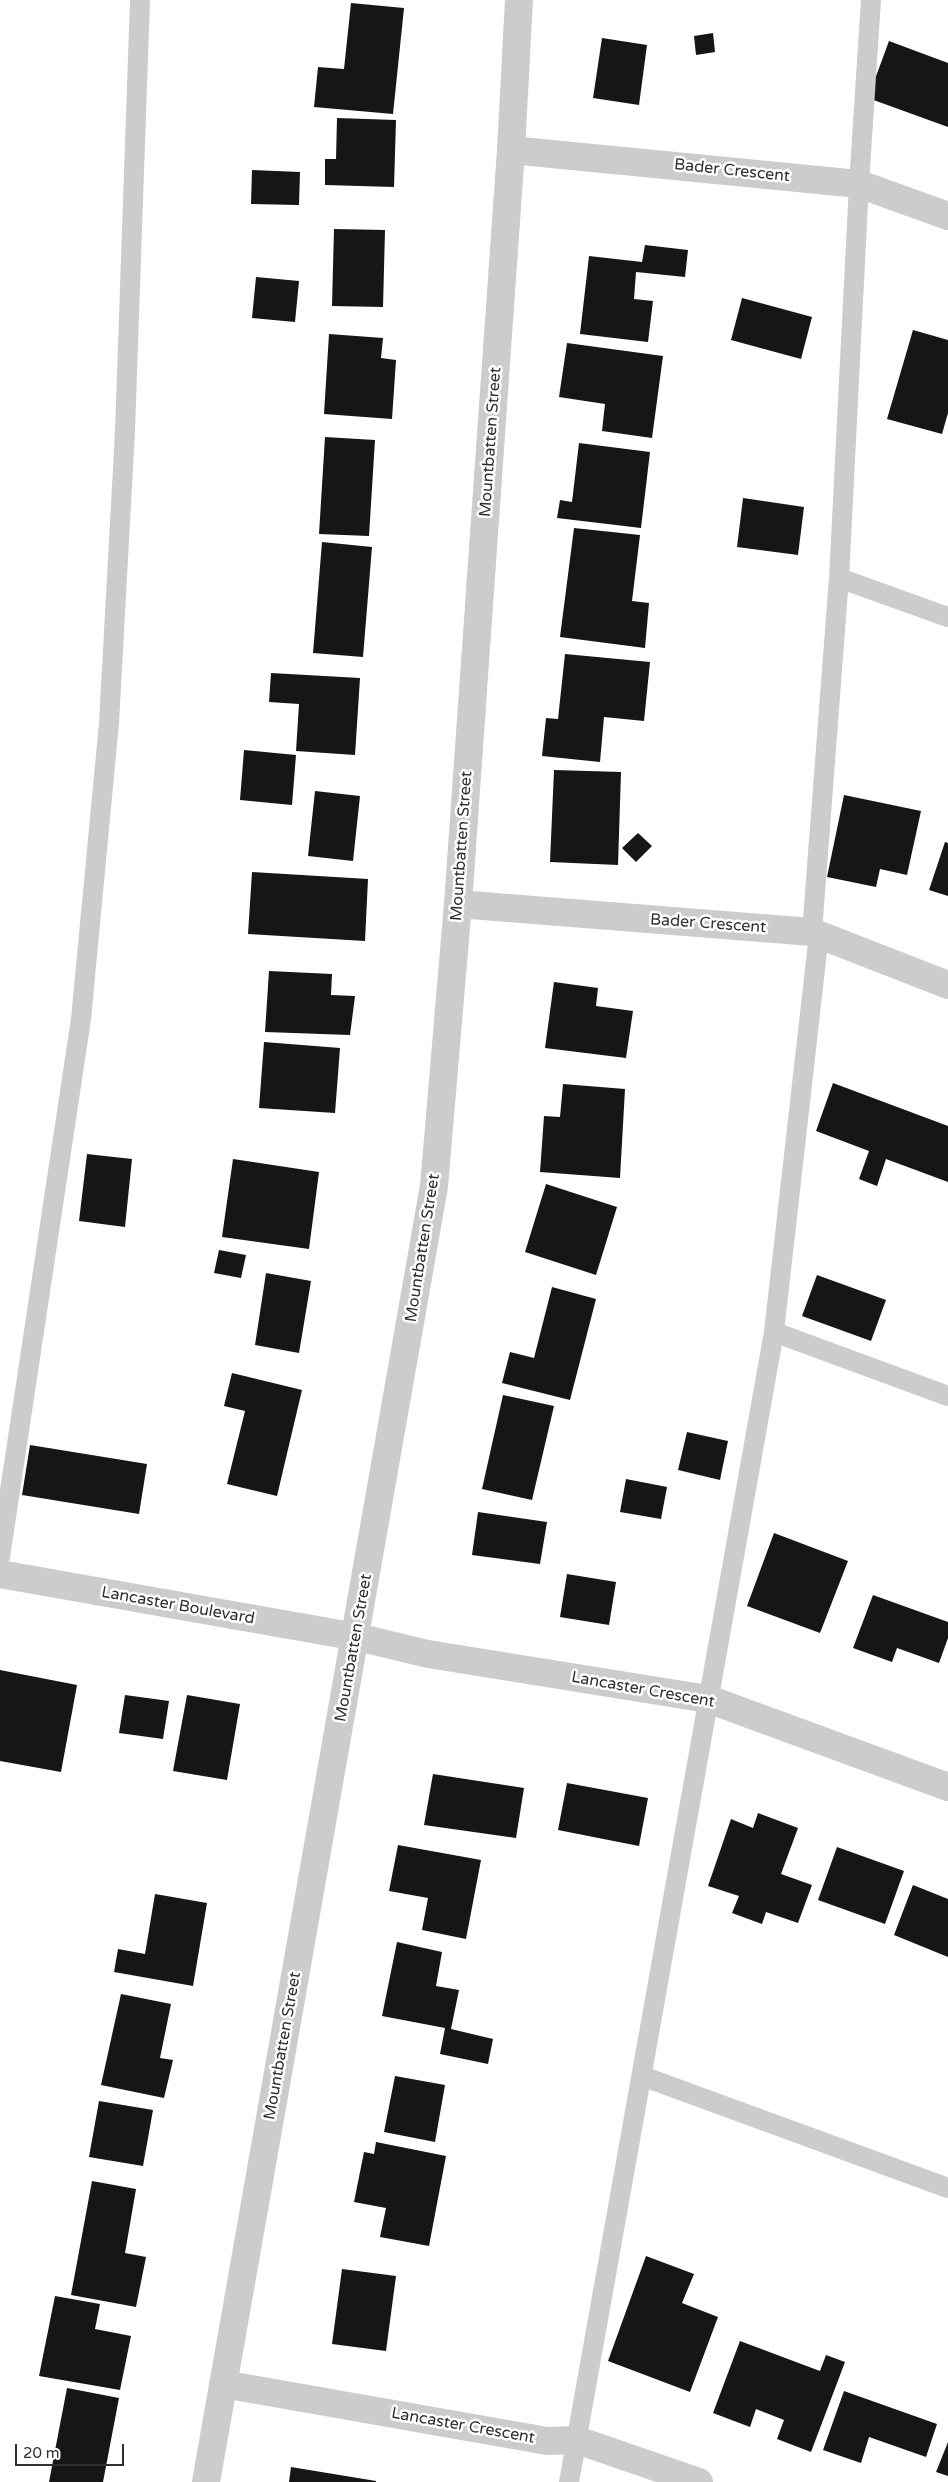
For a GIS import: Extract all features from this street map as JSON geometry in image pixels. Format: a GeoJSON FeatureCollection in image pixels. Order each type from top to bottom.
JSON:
{"type":"FeatureCollection","features":[{"type":"Feature","properties":{"kind":"street","name":"Mountbatten Street"},"geometry":{"type":"LineString","coordinates":[[206,2482],[357,1637],[434,1186],[458,904],[511,150],[519,0]]}},
{"type":"Feature","properties":{"kind":"street","name":"Bader Crescent"},"geometry":{"type":"LineString","coordinates":[[511,150],[859,184],[948,216]]}},
{"type":"Feature","properties":{"kind":"street","name":"Bader Crescent"},"geometry":{"type":"LineString","coordinates":[[458,904],[816,933],[948,985]]}},
{"type":"Feature","properties":{"kind":"street","name":"Lancaster Boulevard"},"geometry":{"type":"LineString","coordinates":[[0,1574],[357,1637]]}},
{"type":"Feature","properties":{"kind":"street","name":"Lancaster Crescent"},"geometry":{"type":"LineString","coordinates":[[357,1637],[428,1654],[708,1699],[948,1787]]}},
{"type":"Feature","properties":{"kind":"street","name":"Lancaster Crescent"},"geometry":{"type":"LineString","coordinates":[[223,2384],[548,2441],[577,2440],[698,2482]]}},
{"type":"Feature","properties":{"kind":"lane"},"geometry":{"type":"LineString","coordinates":[[0,1557],[81,1019],[109,723],[125,431],[140,0]]}},
{"type":"Feature","properties":{"kind":"lane"},"geometry":{"type":"LineString","coordinates":[[569,2482],[774,1332],[816,933],[840,578],[859,184],[871,0]]}},
{"type":"Feature","properties":{"kind":"lane"},"geometry":{"type":"LineString","coordinates":[[840,578],[948,617]]}},
{"type":"Feature","properties":{"kind":"lane"},"geometry":{"type":"LineString","coordinates":[[774,1332],[948,1396]]}},
{"type":"Feature","properties":{"kind":"lane"},"geometry":{"type":"LineString","coordinates":[[642,2076],[948,2188]]}},
{"type":"Feature","properties":{"kind":"building"},"geometry":{"type":"Polygon","coordinates":[[[351,3],[404,8],[393,114],[314,107],[318,67],[344,69],[351,3]]]}},
{"type":"Feature","properties":{"kind":"building"},"geometry":{"type":"Polygon","coordinates":[[[713,33],[715,52],[696,55],[694,36],[713,33]]]}},
{"type":"Feature","properties":{"kind":"building"},"geometry":{"type":"Polygon","coordinates":[[[602,38],[647,45],[639,105],[593,98],[602,38]]]}},
{"type":"Feature","properties":{"kind":"building"},"geometry":{"type":"Polygon","coordinates":[[[889,41],[948,63],[948,127],[868,98],[889,41]]]}},
{"type":"Feature","properties":{"kind":"building"},"geometry":{"type":"Polygon","coordinates":[[[337,118],[396,120],[394,187],[325,185],[325,159],[336,159],[337,118]]]}},
{"type":"Feature","properties":{"kind":"building"},"geometry":{"type":"Polygon","coordinates":[[[252,170],[300,172],[299,205],[251,204],[252,170]]]}},
{"type":"Feature","properties":{"kind":"building"},"geometry":{"type":"Polygon","coordinates":[[[334,229],[385,230],[383,307],[332,306],[334,229]]]}},
{"type":"Feature","properties":{"kind":"building"},"geometry":{"type":"Polygon","coordinates":[[[645,245],[688,250],[685,277],[636,272],[634,299],[653,301],[648,342],[580,334],[589,256],[642,262],[645,245]]]}},
{"type":"Feature","properties":{"kind":"building"},"geometry":{"type":"Polygon","coordinates":[[[256,277],[299,281],[295,322],[252,318],[256,277]]]}},
{"type":"Feature","properties":{"kind":"building"},"geometry":{"type":"Polygon","coordinates":[[[742,298],[812,317],[801,359],[731,340],[742,298]]]}},
{"type":"Feature","properties":{"kind":"building"},"geometry":{"type":"Polygon","coordinates":[[[913,330],[948,340],[948,413],[942,434],[887,419],[913,330]]]}},
{"type":"Feature","properties":{"kind":"building"},"geometry":{"type":"Polygon","coordinates":[[[329,334],[383,338],[381,358],[396,360],[392,419],[324,414],[329,334]]]}},
{"type":"Feature","properties":{"kind":"building"},"geometry":{"type":"Polygon","coordinates":[[[567,343],[663,356],[652,438],[602,431],[605,404],[559,397],[567,343]]]}},
{"type":"Feature","properties":{"kind":"building"},"geometry":{"type":"Polygon","coordinates":[[[325,437],[375,440],[369,536],[319,534],[325,437]]]}},
{"type":"Feature","properties":{"kind":"building"},"geometry":{"type":"Polygon","coordinates":[[[579,443],[650,452],[641,528],[557,518],[560,500],[572,502],[579,443]]]}},
{"type":"Feature","properties":{"kind":"building"},"geometry":{"type":"Polygon","coordinates":[[[743,498],[804,507],[798,555],[737,547],[743,498]]]}},
{"type":"Feature","properties":{"kind":"building"},"geometry":{"type":"Polygon","coordinates":[[[574,528],[640,535],[632,601],[649,603],[645,648],[560,637],[574,528]]]}},
{"type":"Feature","properties":{"kind":"building"},"geometry":{"type":"Polygon","coordinates":[[[322,542],[372,547],[363,657],[313,653],[322,542]]]}},
{"type":"Feature","properties":{"kind":"building"},"geometry":{"type":"Polygon","coordinates":[[[565,654],[650,662],[644,721],[604,717],[600,762],[542,756],[546,718],[558,719],[565,654]]]}},
{"type":"Feature","properties":{"kind":"building"},"geometry":{"type":"Polygon","coordinates":[[[271,673],[360,678],[355,755],[296,751],[299,704],[269,702],[271,673]]]}},
{"type":"Feature","properties":{"kind":"building"},"geometry":{"type":"Polygon","coordinates":[[[244,750],[296,755],[292,805],[240,800],[244,750]]]}},
{"type":"Feature","properties":{"kind":"building"},"geometry":{"type":"Polygon","coordinates":[[[554,770],[621,772],[618,865],[550,862],[554,770]]]}},
{"type":"Feature","properties":{"kind":"building"},"geometry":{"type":"Polygon","coordinates":[[[315,791],[360,796],[353,861],[308,856],[315,791]]]}},
{"type":"Feature","properties":{"kind":"building"},"geometry":{"type":"Polygon","coordinates":[[[844,795],[921,811],[907,875],[880,869],[876,887],[827,877],[844,795]]]}},
{"type":"Feature","properties":{"kind":"building"},"geometry":{"type":"Polygon","coordinates":[[[638,833],[652,846],[636,862],[622,848],[638,833]]]}},
{"type":"Feature","properties":{"kind":"building"},"geometry":{"type":"Polygon","coordinates":[[[945,842],[948,843],[948,896],[929,890],[945,842]]]}},
{"type":"Feature","properties":{"kind":"building"},"geometry":{"type":"Polygon","coordinates":[[[252,872],[368,879],[365,941],[248,934],[252,872]]]}},
{"type":"Feature","properties":{"kind":"building"},"geometry":{"type":"Polygon","coordinates":[[[269,971],[332,974],[331,995],[355,996],[350,1035],[265,1032],[269,971]]]}},
{"type":"Feature","properties":{"kind":"building"},"geometry":{"type":"Polygon","coordinates":[[[554,982],[598,988],[596,1006],[633,1011],[626,1058],[545,1048],[554,982]]]}},
{"type":"Feature","properties":{"kind":"building"},"geometry":{"type":"Polygon","coordinates":[[[264,1042],[340,1048],[335,1113],[259,1108],[264,1042]]]}},
{"type":"Feature","properties":{"kind":"building"},"geometry":{"type":"Polygon","coordinates":[[[833,1083],[948,1126],[948,1182],[886,1159],[877,1186],[859,1179],[869,1151],[816,1131],[833,1083]]]}},
{"type":"Feature","properties":{"kind":"building"},"geometry":{"type":"Polygon","coordinates":[[[563,1084],[625,1089],[620,1178],[540,1172],[544,1116],[560,1117],[563,1084]]]}},
{"type":"Feature","properties":{"kind":"building"},"geometry":{"type":"Polygon","coordinates":[[[87,1154],[132,1159],[125,1227],[79,1221],[87,1154]]]}},
{"type":"Feature","properties":{"kind":"building"},"geometry":{"type":"Polygon","coordinates":[[[233,1159],[319,1172],[309,1249],[222,1237],[233,1159]]]}},
{"type":"Feature","properties":{"kind":"building"},"geometry":{"type":"Polygon","coordinates":[[[546,1184],[617,1207],[596,1275],[525,1252],[546,1184]]]}},
{"type":"Feature","properties":{"kind":"building"},"geometry":{"type":"Polygon","coordinates":[[[219,1250],[246,1255],[241,1278],[214,1273],[219,1250]]]}},
{"type":"Feature","properties":{"kind":"building"},"geometry":{"type":"Polygon","coordinates":[[[266,1273],[311,1281],[299,1353],[255,1345],[266,1273]]]}},
{"type":"Feature","properties":{"kind":"building"},"geometry":{"type":"Polygon","coordinates":[[[817,1275],[886,1300],[871,1341],[802,1316],[817,1275]]]}},
{"type":"Feature","properties":{"kind":"building"},"geometry":{"type":"Polygon","coordinates":[[[552,1287],[596,1299],[570,1400],[502,1383],[510,1352],[534,1358],[552,1287]]]}},
{"type":"Feature","properties":{"kind":"building"},"geometry":{"type":"Polygon","coordinates":[[[232,1373],[302,1390],[277,1496],[227,1484],[245,1411],[224,1406],[232,1373]]]}},
{"type":"Feature","properties":{"kind":"building"},"geometry":{"type":"Polygon","coordinates":[[[503,1395],[554,1406],[532,1500],[482,1489],[503,1395]]]}},
{"type":"Feature","properties":{"kind":"building"},"geometry":{"type":"Polygon","coordinates":[[[687,1432],[728,1441],[720,1480],[678,1470],[687,1432]]]}},
{"type":"Feature","properties":{"kind":"building"},"geometry":{"type":"Polygon","coordinates":[[[30,1445],[147,1464],[139,1514],[22,1495],[30,1445]]]}},
{"type":"Feature","properties":{"kind":"building"},"geometry":{"type":"Polygon","coordinates":[[[626,1479],[667,1487],[661,1519],[620,1512],[626,1479]]]}},
{"type":"Feature","properties":{"kind":"building"},"geometry":{"type":"Polygon","coordinates":[[[478,1512],[547,1522],[540,1564],[472,1555],[478,1512]]]}},
{"type":"Feature","properties":{"kind":"building"},"geometry":{"type":"Polygon","coordinates":[[[774,1533],[848,1561],[820,1633],[747,1606],[774,1533]]]}},
{"type":"Feature","properties":{"kind":"building"},"geometry":{"type":"Polygon","coordinates":[[[567,1574],[616,1582],[609,1625],[560,1617],[567,1574]]]}},
{"type":"Feature","properties":{"kind":"building"},"geometry":{"type":"Polygon","coordinates":[[[873,1595],[948,1622],[948,1638],[939,1663],[897,1648],[892,1662],[853,1648],[873,1595]]]}},
{"type":"Feature","properties":{"kind":"building"},"geometry":{"type":"Polygon","coordinates":[[[0,1670],[77,1685],[61,1772],[0,1761],[0,1670]]]}},
{"type":"Feature","properties":{"kind":"building"},"geometry":{"type":"Polygon","coordinates":[[[125,1695],[169,1701],[163,1739],[119,1733],[125,1695]]]}},
{"type":"Feature","properties":{"kind":"building"},"geometry":{"type":"Polygon","coordinates":[[[187,1695],[240,1704],[227,1780],[173,1771],[187,1695]]]}},
{"type":"Feature","properties":{"kind":"building"},"geometry":{"type":"Polygon","coordinates":[[[433,1774],[524,1788],[516,1838],[424,1825],[433,1774]]]}},
{"type":"Feature","properties":{"kind":"building"},"geometry":{"type":"Polygon","coordinates":[[[567,1783],[648,1798],[639,1846],[558,1830],[567,1783]]]}},
{"type":"Feature","properties":{"kind":"building"},"geometry":{"type":"Polygon","coordinates":[[[758,1813],[798,1828],[781,1874],[812,1885],[798,1923],[766,1912],[762,1924],[732,1913],[739,1896],[708,1886],[731,1819],[753,1828],[758,1813]]]}},
{"type":"Feature","properties":{"kind":"building"},"geometry":{"type":"Polygon","coordinates":[[[398,1845],[481,1860],[466,1939],[422,1930],[428,1898],[389,1891],[398,1845]]]}},
{"type":"Feature","properties":{"kind":"building"},"geometry":{"type":"Polygon","coordinates":[[[837,1847],[904,1871],[885,1924],[818,1900],[837,1847]]]}},
{"type":"Feature","properties":{"kind":"building"},"geometry":{"type":"Polygon","coordinates":[[[913,1885],[948,1899],[948,1957],[894,1935],[913,1885]]]}},
{"type":"Feature","properties":{"kind":"building"},"geometry":{"type":"Polygon","coordinates":[[[155,1894],[207,1903],[193,1986],[114,1972],[118,1949],[145,1954],[155,1894]]]}},
{"type":"Feature","properties":{"kind":"building"},"geometry":{"type":"Polygon","coordinates":[[[397,1942],[442,1952],[436,1986],[459,1990],[451,2029],[493,2039],[488,2064],[440,2054],[445,2028],[382,2016],[397,1942]]]}},
{"type":"Feature","properties":{"kind":"building"},"geometry":{"type":"Polygon","coordinates":[[[121,1994],[171,2004],[160,2058],[173,2060],[164,2098],[101,2085],[121,1994]]]}},
{"type":"Feature","properties":{"kind":"building"},"geometry":{"type":"Polygon","coordinates":[[[395,2076],[445,2085],[435,2142],[384,2132],[395,2076]]]}},
{"type":"Feature","properties":{"kind":"building"},"geometry":{"type":"Polygon","coordinates":[[[99,2101],[153,2110],[143,2166],[89,2157],[99,2101]]]}},
{"type":"Feature","properties":{"kind":"building"},"geometry":{"type":"Polygon","coordinates":[[[376,2142],[446,2156],[429,2246],[380,2237],[386,2208],[354,2202],[364,2152],[374,2154],[376,2142]]]}},
{"type":"Feature","properties":{"kind":"building"},"geometry":{"type":"Polygon","coordinates":[[[92,2181],[136,2189],[125,2253],[146,2257],[136,2307],[71,2295],[92,2181]]]}},
{"type":"Feature","properties":{"kind":"building"},"geometry":{"type":"Polygon","coordinates":[[[646,2256],[694,2274],[682,2303],[718,2317],[690,2392],[608,2361],[646,2256]]]}},
{"type":"Feature","properties":{"kind":"building"},"geometry":{"type":"Polygon","coordinates":[[[342,2269],[396,2276],[386,2351],[332,2344],[342,2269]]]}},
{"type":"Feature","properties":{"kind":"building"},"geometry":{"type":"Polygon","coordinates":[[[55,2296],[100,2304],[95,2329],[131,2336],[120,2390],[39,2376],[55,2296]]]}},
{"type":"Feature","properties":{"kind":"building"},"geometry":{"type":"Polygon","coordinates":[[[740,2341],[820,2371],[826,2355],[845,2362],[811,2452],[777,2439],[784,2420],[756,2409],[750,2427],[713,2413],[740,2341]]]}},
{"type":"Feature","properties":{"kind":"building"},"geometry":{"type":"Polygon","coordinates":[[[67,2388],[119,2398],[103,2482],[49,2482],[67,2388]]]}},
{"type":"Feature","properties":{"kind":"building"},"geometry":{"type":"Polygon","coordinates":[[[844,2391],[937,2424],[926,2457],[869,2437],[861,2463],[823,2450],[844,2391]]]}},
{"type":"Feature","properties":{"kind":"building"},"geometry":{"type":"Polygon","coordinates":[[[948,2442],[948,2476],[936,2472],[948,2442]]]}},
{"type":"Feature","properties":{"kind":"building"},"geometry":{"type":"Polygon","coordinates":[[[291,2467],[376,2481],[376,2482],[289,2482],[291,2467]]]}}]}
